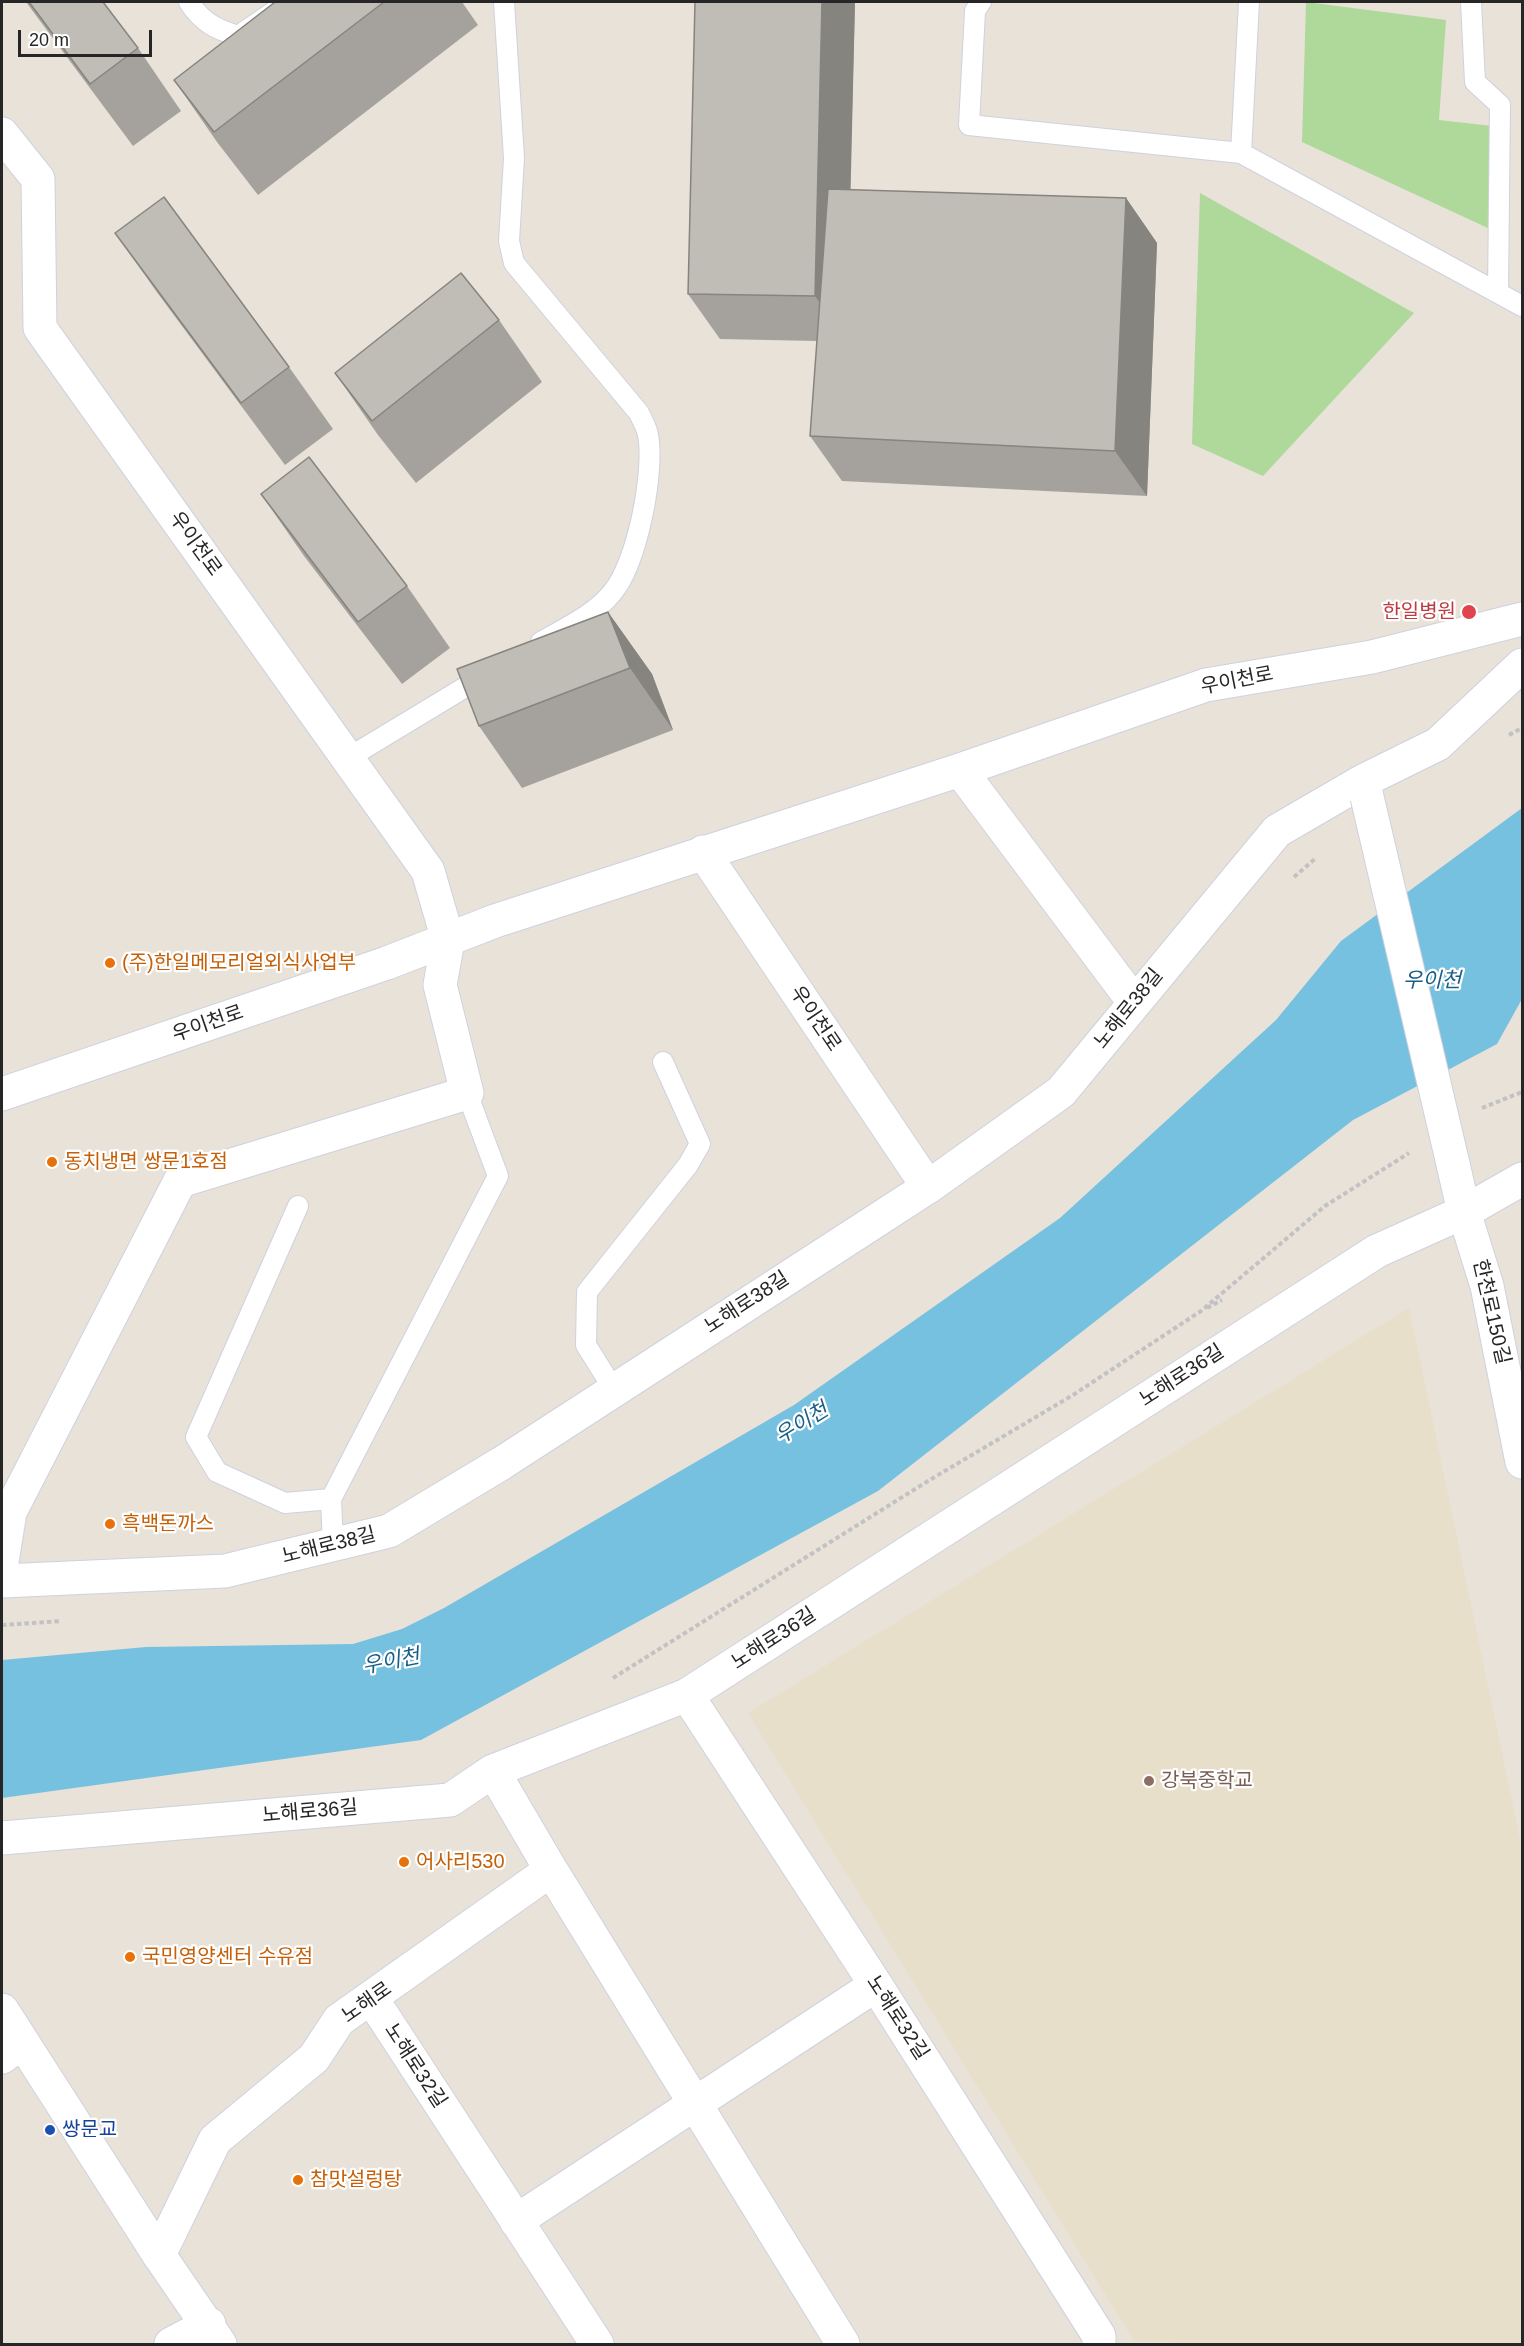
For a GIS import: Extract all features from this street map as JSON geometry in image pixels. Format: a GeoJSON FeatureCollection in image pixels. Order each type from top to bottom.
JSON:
{"type":"FeatureCollection","features":[{"type":"Feature","properties":{"kind":"street","name":"우이천로"},"geometry":{"type":"LineString","coordinates":[[2,134],[38,179],[40,328],[428,871],[448,940]]}},
{"type":"Feature","properties":{"kind":"street","name":"우이천로"},"geometry":{"type":"LineString","coordinates":[[2,1094],[387,963],[703,852],[960,770],[1206,685],[1372,657],[1522,619]]}},
{"type":"Feature","properties":{"kind":"street"},"geometry":{"type":"LineString","coordinates":[[1365,789],[1438,744],[1522,665]]}},
{"type":"Feature","properties":{"kind":"street"},"geometry":{"type":"LineString","coordinates":[[960,770],[1134,1002]]}},
{"type":"Feature","properties":{"kind":"street","name":"노해로38길"},"geometry":{"type":"LineString","coordinates":[[2,1581],[225,1571],[389,1531],[614,1390],[928,1187],[1061,1092],[1277,831],[1365,789]]}},
{"type":"Feature","properties":{"kind":"street","name":"한천로150길"},"geometry":{"type":"LineString","coordinates":[[1365,789],[1464,1212],[1487,1286],[1522,1462]]}},
{"type":"Feature","properties":{"kind":"street","name":"우이천로"},"geometry":{"type":"LineString","coordinates":[[703,852],[928,1187]]}},
{"type":"Feature","properties":{"kind":"street"},"geometry":{"type":"LineString","coordinates":[[2,1562],[10,1512],[180,1181],[467,1093],[440,985],[448,940]]}},
{"type":"Feature","properties":{"kind":"street","name":"노해로36길"},"geometry":{"type":"LineString","coordinates":[[2,1838],[450,1800],[493,1771],[687,1695],[1377,1251],[1464,1212],[1522,1179]]}},
{"type":"Feature","properties":{"kind":"street","name":"노해로32길"},"geometry":{"type":"LineString","coordinates":[[687,1695],[876,1985],[1099,2336],[1099,2344]]}},
{"type":"Feature","properties":{"kind":"street"},"geometry":{"type":"LineString","coordinates":[[493,1771],[551,1870],[843,2344]]}},
{"type":"Feature","properties":{"kind":"street","name":"노해로"},"geometry":{"type":"LineString","coordinates":[[159,2256],[215,2140],[314,2058],[339,2020],[372,2000],[551,1870]]}},
{"type":"Feature","properties":{"kind":"street"},"geometry":{"type":"LineString","coordinates":[[516,2221],[876,1985]]}},
{"type":"Feature","properties":{"kind":"street","name":"노해로32길"},"geometry":{"type":"LineString","coordinates":[[372,2000],[597,2344]]}},
{"type":"Feature","properties":{"kind":"street"},"geometry":{"type":"LineString","coordinates":[[2,2010],[12,2050],[214,2334],[171,2344]]}},
{"type":"Feature","properties":{"kind":"lane"},"geometry":{"type":"LineString","coordinates":[[189,2],[199,17],[215,29],[238,36],[288,2]]}},
{"type":"Feature","properties":{"kind":"lane"},"geometry":{"type":"LineString","coordinates":[[504,2],[514,158],[509,241],[514,263],[639,413],[648,434],[649,460],[643,508],[627,571],[613,593],[598,608],[528,650]]}},
{"type":"Feature","properties":{"kind":"lane"},"geometry":{"type":"LineString","coordinates":[[981,2],[975,11],[969,125],[1241,153],[1522,306]]}},
{"type":"Feature","properties":{"kind":"lane"},"geometry":{"type":"LineString","coordinates":[[1241,153],[1249,2]]}},
{"type":"Feature","properties":{"kind":"lane"},"geometry":{"type":"LineString","coordinates":[[1471,2],[1475,82],[1500,105],[1498,292]]}},
{"type":"Feature","properties":{"kind":"lane"},"geometry":{"type":"LineString","coordinates":[[348,758],[508,662]]}},
{"type":"Feature","properties":{"kind":"lane"},"geometry":{"type":"LineString","coordinates":[[614,1390],[586,1345],[587,1292],[688,1165],[700,1144],[663,1062]]}},
{"type":"Feature","properties":{"kind":"lane"},"geometry":{"type":"LineString","coordinates":[[333,1545],[332,1498],[498,1176],[467,1093]]}},
{"type":"Feature","properties":{"kind":"lane"},"geometry":{"type":"LineString","coordinates":[[298,1206],[196,1437],[217,1472],[285,1503],[332,1498]]}},
{"type":"Feature","properties":{"kind":"path"},"geometry":{"type":"LineString","coordinates":[[1480,1109],[1490,1103],[1522,1092]]}},
{"type":"Feature","properties":{"kind":"path"},"geometry":{"type":"LineString","coordinates":[[612,1679],[928,1482],[1073,1395],[1201,1311],[1325,1206],[1412,1152]]}},
{"type":"Feature","properties":{"kind":"shaded area","name":"강북중학교"},"geometry":{"type":"Polygon","coordinates":[[[1409,1308],[1522,1849],[1522,2344],[1228,2344],[1134,2341],[748,1713],[1409,1308]]]}},
{"type":"Feature","properties":{"kind":"green space"},"geometry":{"type":"Polygon","coordinates":[[[1306,2],[1446,20],[1439,120],[1501,127],[1490,229],[1302,142],[1306,2]]]}},
{"type":"Feature","properties":{"kind":"green space"},"geometry":{"type":"Polygon","coordinates":[[[1200,193],[1414,313],[1263,476],[1192,444],[1200,193]]]}},
{"type":"Feature","properties":{"kind":"water","name":"우이천"},"geometry":{"type":"Polygon","coordinates":[[[1522,808],[1522,999],[1497,1044],[1353,1120],[878,1491],[421,1740],[2,1798],[2,1660],[146,1647],[353,1644],[402,1629],[444,1608],[794,1405],[1060,1218],[1276,1020],[1341,941],[1522,808]]]}},
{"type":"Feature","properties":{"kind":"building"},"geometry":{"type":"Polygon","coordinates":[[[29,2],[103,2],[138,48],[90,84],[29,2]]]}},
{"type":"Feature","properties":{"kind":"building"},"geometry":{"type":"Polygon","coordinates":[[[275,2],[384,2],[214,132],[174,80],[275,2]]]}},
{"type":"Feature","properties":{"kind":"building"},"geometry":{"type":"Polygon","coordinates":[[[695,2],[822,2],[815,296],[688,294],[695,2]]]}},
{"type":"Feature","properties":{"kind":"building"},"geometry":{"type":"Polygon","coordinates":[[[828,189],[1126,198],[1115,451],[810,436],[828,189]]]}},
{"type":"Feature","properties":{"kind":"building"},"geometry":{"type":"Polygon","coordinates":[[[164,197],[289,367],[241,403],[115,233],[164,197]]]}},
{"type":"Feature","properties":{"kind":"building"},"geometry":{"type":"Polygon","coordinates":[[[461,273],[499,320],[372,421],[335,373],[461,273]]]}},
{"type":"Feature","properties":{"kind":"building"},"geometry":{"type":"Polygon","coordinates":[[[309,457],[407,586],[358,622],[261,494],[309,457]]]}},
{"type":"Feature","properties":{"kind":"building"},"geometry":{"type":"Polygon","coordinates":[[[608,612],[630,668],[479,726],[457,669],[608,612]]]}},
{"type":"Feature","properties":{"kind":"place","name":"한일병원"},"geometry":{"type":"Point","coordinates":[1469,612]}},
{"type":"Feature","properties":{"kind":"place","name":"(주)한일메모리얼외식사업부"},"geometry":{"type":"Point","coordinates":[110,963]}},
{"type":"Feature","properties":{"kind":"place","name":"동치냉면 쌍문1호점"},"geometry":{"type":"Point","coordinates":[52,1162]}},
{"type":"Feature","properties":{"kind":"place","name":"흑백돈까스"},"geometry":{"type":"Point","coordinates":[110,1524]}},
{"type":"Feature","properties":{"kind":"place","name":"강북중학교"},"geometry":{"type":"Point","coordinates":[1149,1781]}},
{"type":"Feature","properties":{"kind":"place","name":"어사리530"},"geometry":{"type":"Point","coordinates":[404,1862]}},
{"type":"Feature","properties":{"kind":"place","name":"국민영양센터 수유점"},"geometry":{"type":"Point","coordinates":[130,1957]}},
{"type":"Feature","properties":{"kind":"place","name":"쌍문교"},"geometry":{"type":"Point","coordinates":[50,2130]}},
{"type":"Feature","properties":{"kind":"place","name":"참맛설렁탕"},"geometry":{"type":"Point","coordinates":[298,2180]}}]}
